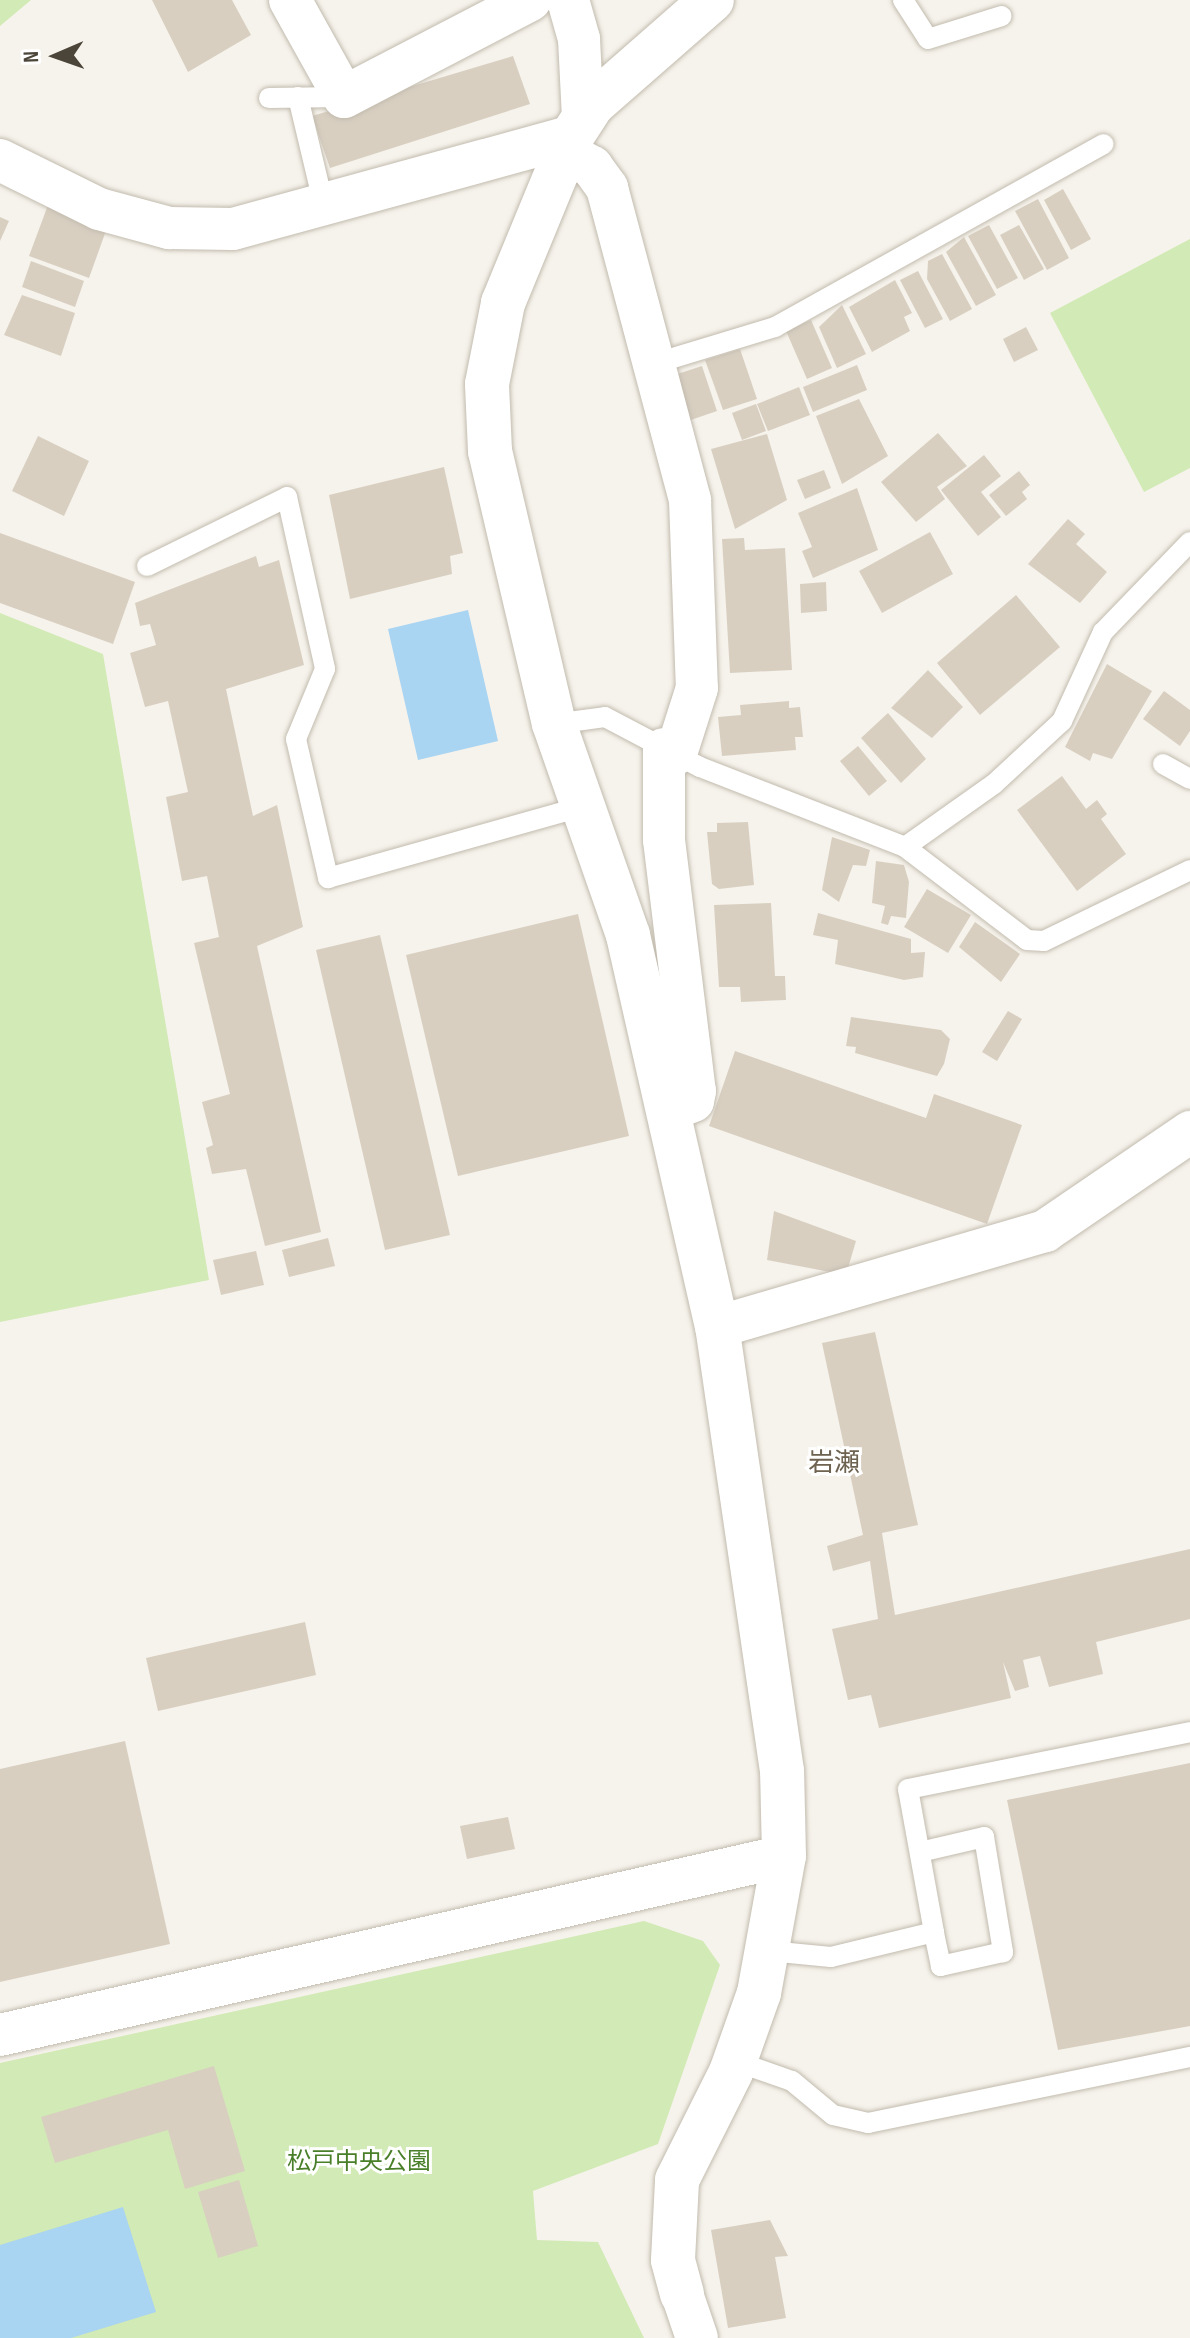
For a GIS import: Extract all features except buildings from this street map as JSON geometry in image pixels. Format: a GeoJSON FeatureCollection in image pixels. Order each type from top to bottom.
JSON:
{"type":"FeatureCollection","features":[{"type":"Feature","properties":{"kind":"street"},"geometry":{"type":"LineString","coordinates":[[291,0],[344,97],[530,0]]}},
{"type":"Feature","properties":{"kind":"street"},"geometry":{"type":"LineString","coordinates":[[568,0],[579,39],[573,136],[503,303],[487,384],[490,451],[554,724],[628,935],[717,1327],[777,1725],[784,1856],[769,1951],[735,2061],[677,2180],[673,2260],[697,2338]]}},
{"type":"Feature","properties":{"kind":"street"},"geometry":{"type":"LineString","coordinates":[[0,160],[99,209],[169,228],[233,229],[573,136],[712,0]]}},
{"type":"Feature","properties":{"kind":"street"},"geometry":{"type":"LineString","coordinates":[[573,136],[607,188],[694,530],[697,688],[670,752],[664,840],[695,1091],[693,1101],[668,1111]]}},
{"type":"Feature","properties":{"kind":"street"},"geometry":{"type":"LineString","coordinates":[[717,1327],[1045,1231],[1190,1132]]}},
{"type":"Feature","properties":{"kind":"street"},"geometry":{"type":"LineString","coordinates":[[0,2035],[784,1856]]}},
{"type":"Feature","properties":{"kind":"lane"},"geometry":{"type":"LineString","coordinates":[[903,0],[928,39],[1002,16]]}},
{"type":"Feature","properties":{"kind":"lane"},"geometry":{"type":"LineString","coordinates":[[298,97],[323,202]]}},
{"type":"Feature","properties":{"kind":"lane"},"geometry":{"type":"LineString","coordinates":[[269,98],[344,97]]}},
{"type":"Feature","properties":{"kind":"lane"},"geometry":{"type":"LineString","coordinates":[[650,365],[775,327],[1104,144]]}},
{"type":"Feature","properties":{"kind":"lane"},"geometry":{"type":"LineString","coordinates":[[147,566],[287,497],[325,669],[296,739],[328,878],[584,806]]}},
{"type":"Feature","properties":{"kind":"lane"},"geometry":{"type":"LineString","coordinates":[[905,847],[994,784],[1062,721],[1103,632],[1190,542]]}},
{"type":"Feature","properties":{"kind":"lane"},"geometry":{"type":"LineString","coordinates":[[554,724],[605,717],[670,752],[905,847],[1027,940],[1044,941],[1190,870]]}},
{"type":"Feature","properties":{"kind":"lane"},"geometry":{"type":"LineString","coordinates":[[1163,764],[1190,779]]}},
{"type":"Feature","properties":{"kind":"lane"},"geometry":{"type":"LineString","coordinates":[[920,1852],[984,1837],[1003,1952],[941,1966],[908,1789],[1190,1732]]}},
{"type":"Feature","properties":{"kind":"lane"},"geometry":{"type":"LineString","coordinates":[[769,1951],[831,1957],[934,1932]]}},
{"type":"Feature","properties":{"kind":"lane"},"geometry":{"type":"LineString","coordinates":[[735,2061],[792,2081],[833,2115],[868,2123],[1190,2057]]}},
{"type":"Feature","properties":{"kind":"green space"},"geometry":{"type":"Polygon","coordinates":[[[0,0],[31,0],[0,26],[0,0]]]}},
{"type":"Feature","properties":{"kind":"green space"},"geometry":{"type":"Polygon","coordinates":[[[1190,239],[1190,468],[1144,492],[1050,313],[1190,239]]]}},
{"type":"Feature","properties":{"kind":"green space"},"geometry":{"type":"Polygon","coordinates":[[[0,613],[103,654],[209,1280],[0,1322],[0,613]]]}},
{"type":"Feature","properties":{"kind":"green space","name":"松戸中央公園"},"geometry":{"type":"Polygon","coordinates":[[[644,1921],[703,1941],[720,1965],[658,2144],[533,2191],[537,2240],[598,2242],[644,2338],[0,2338],[0,2063],[644,1921]]]}},
{"type":"Feature","properties":{"kind":"water"},"geometry":{"type":"Polygon","coordinates":[[[468,610],[498,741],[418,760],[388,629],[468,610]]]}},
{"type":"Feature","properties":{"kind":"water"},"geometry":{"type":"Polygon","coordinates":[[[123,2207],[156,2312],[71,2338],[0,2338],[0,2245],[123,2207]]]}},
{"type":"Feature","properties":{"kind":"district","name":"岩瀬"},"geometry":{"type":"Point","coordinates":[834,1464]}}]}
